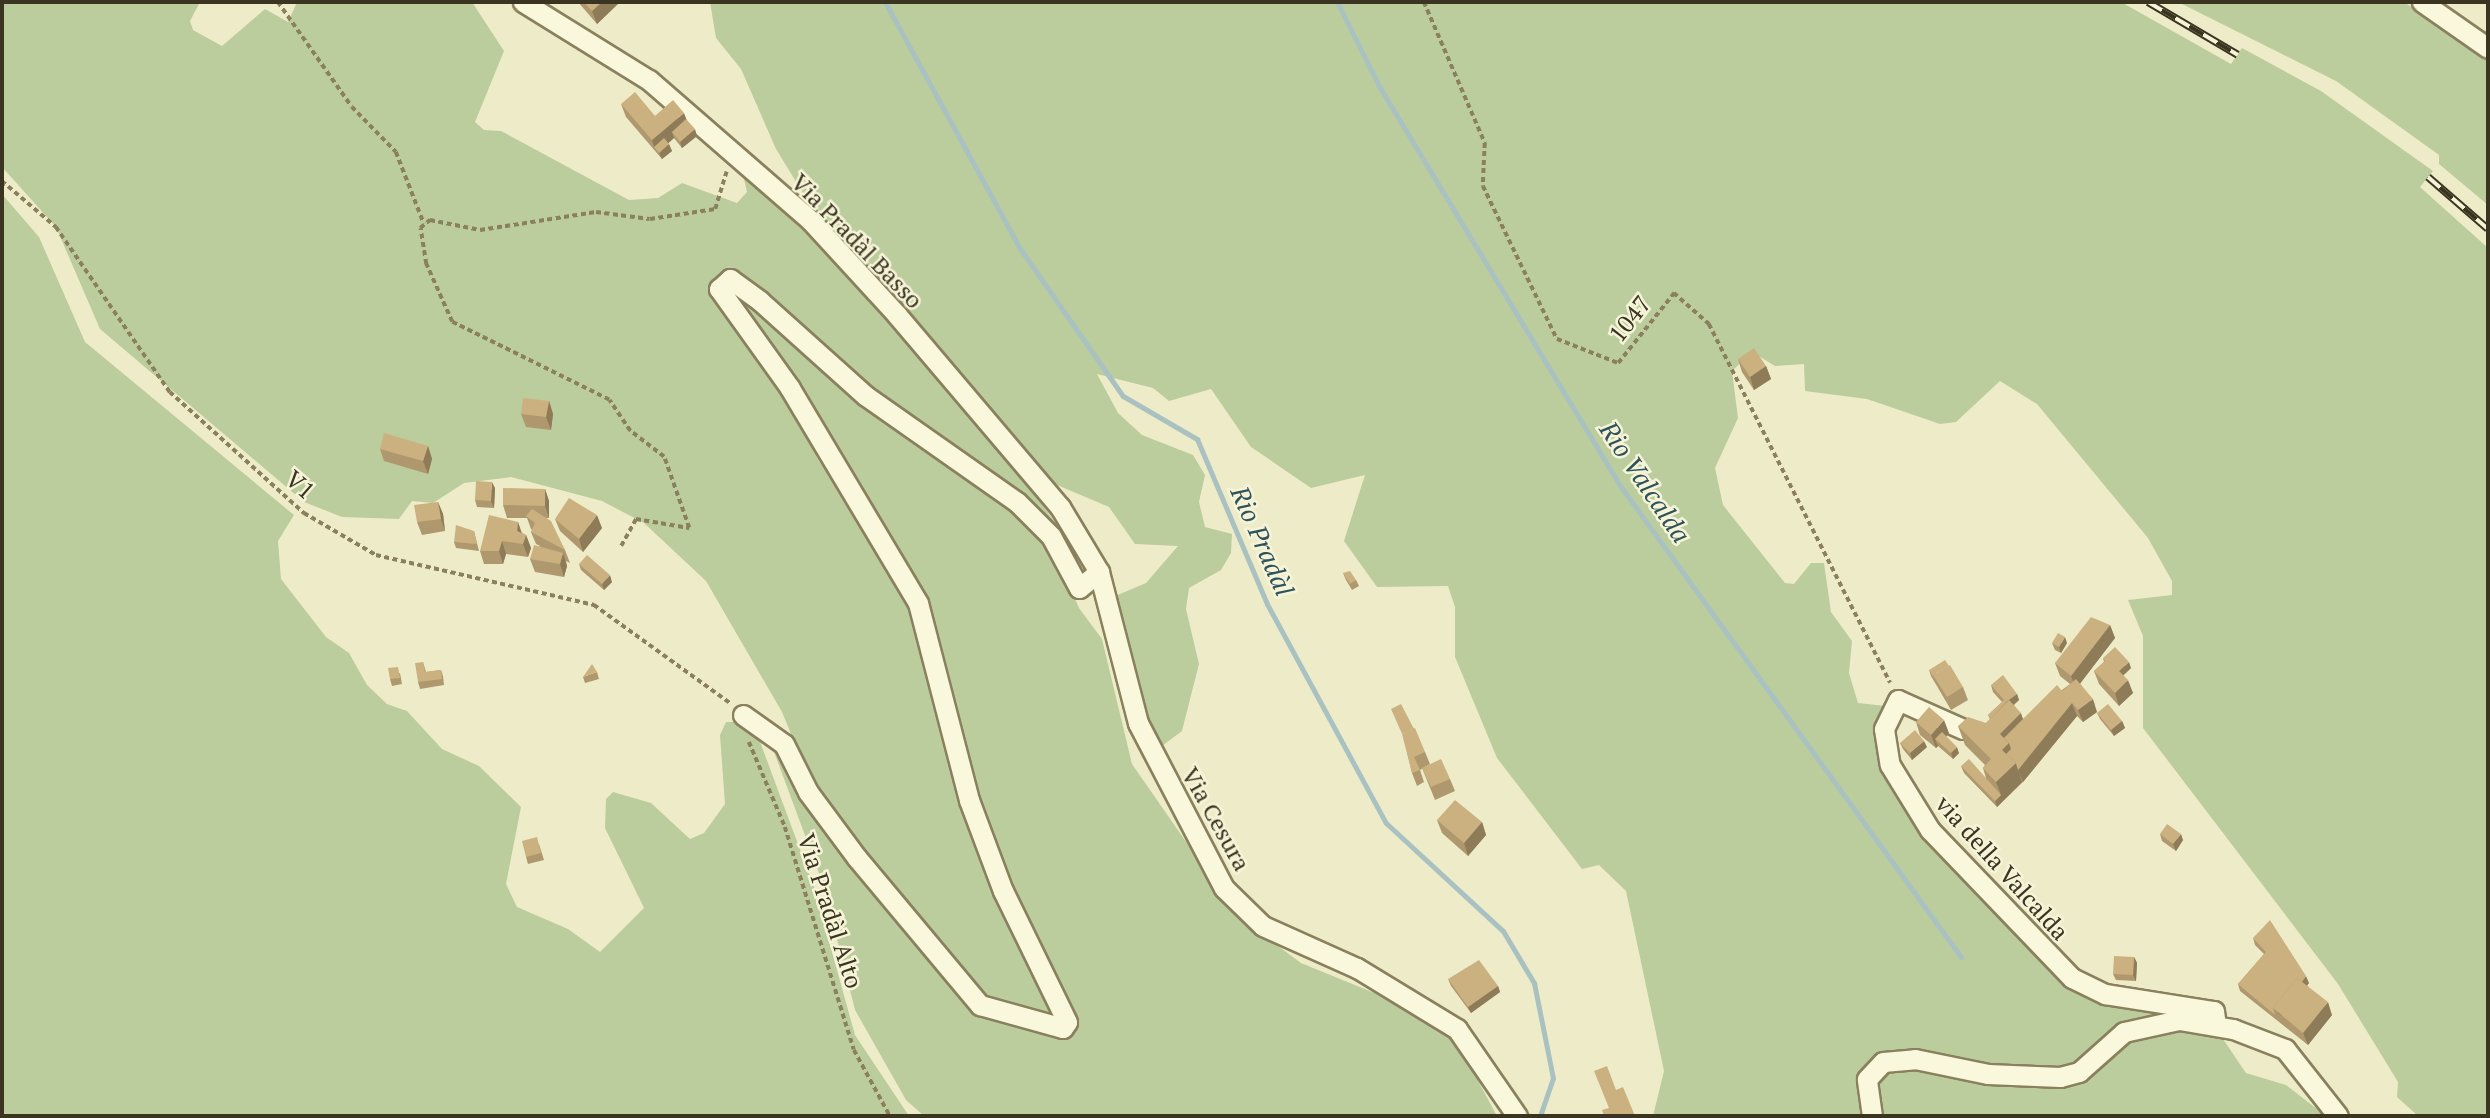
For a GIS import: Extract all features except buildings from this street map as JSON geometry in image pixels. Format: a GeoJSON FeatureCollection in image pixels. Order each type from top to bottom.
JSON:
{"type":"FeatureCollection","features":[{"type":"Feature","properties":{"kind":"street","name":"Via Pradàl Basso"},"geometry":{"type":"LineString","coordinates":[[523,2],[649,80],[811,221],[1060,507],[1099,572]]}},
{"type":"Feature","properties":{"kind":"street"},"geometry":{"type":"LineString","coordinates":[[2423,2],[2488,48]]}},
{"type":"Feature","properties":{"kind":"street"},"geometry":{"type":"LineString","coordinates":[[743,715],[784,744],[808,792],[857,858],[980,1005],[1063,1028],[1067,1022],[1003,891],[969,800],[918,603],[790,388],[719,289],[730,279],[760,301],[866,396],[1017,502],[1051,536],[1079,588],[1099,572]]}},
{"type":"Feature","properties":{"kind":"street","name":"Via Cesura"},"geometry":{"type":"LineString","coordinates":[[1099,572],[1138,723],[1224,888],[1263,926],[1357,968],[1457,1029],[1517,1116]]}},
{"type":"Feature","properties":{"kind":"street"},"geometry":{"type":"LineString","coordinates":[[1898,700],[1963,729]]}},
{"type":"Feature","properties":{"kind":"street","name":"via della Valcalda"},"geometry":{"type":"LineString","coordinates":[[1898,700],[1884,729],[1890,765],[1909,801],[2047,956],[2072,978],[2105,994],[2214,1011],[2216,1026]]}},
{"type":"Feature","properties":{"kind":"street"},"geometry":{"type":"LineString","coordinates":[[1872,1116],[1867,1079],[1883,1062],[1915,1059],[1988,1074],[2060,1077],[2078,1072],[2104,1046],[2141,1026],[2179,1020],[2216,1026],[2285,1049],[2338,1116]]}},
{"type":"Feature","properties":{"kind":"path"},"geometry":{"type":"LineString","coordinates":[[278,2],[352,107],[396,152],[425,224]]}},
{"type":"Feature","properties":{"kind":"path","name":"1047"},"geometry":{"type":"LineString","coordinates":[[1423,2],[1485,143],[1483,186],[1558,339],[1618,363],[1674,293],[1709,324],[1898,700]]}},
{"type":"Feature","properties":{"kind":"path"},"geometry":{"type":"LineString","coordinates":[[621,546],[636,519],[689,528],[664,457],[630,431],[609,400],[452,322],[426,264],[420,228],[425,224],[523,228],[596,212],[650,219],[715,209],[726,190],[720,162]]}},
{"type":"Feature","properties":{"kind":"path","name":"V1"},"geometry":{"type":"LineString","coordinates":[[2,181],[56,227],[170,392],[334,534],[376,555],[594,604],[679,663],[743,715]]}},
{"type":"Feature","properties":{"kind":"path","name":"Via Pradàl Alto"},"geometry":{"type":"LineString","coordinates":[[743,715],[855,1050],[890,1116]]}},
{"type":"Feature","properties":{"kind":"green space"},"geometry":{"type":"Polygon","coordinates":[[[2,2],[200,2],[190,21],[193,30],[222,46],[265,9],[288,22],[297,2],[472,2],[504,51],[475,122],[484,130],[501,131],[629,200],[658,198],[682,183],[737,203],[747,192],[741,166],[807,226],[1024,480],[1063,533],[1083,574],[920,428],[723,276],[819,461],[906,593],[996,895],[1060,1020],[990,1001],[963,980],[813,787],[782,712],[706,581],[644,523],[602,501],[511,477],[464,483],[433,503],[412,501],[399,519],[342,517],[304,502],[100,329],[56,227],[2,167],[2,2]]]}},
{"type":"Feature","properties":{"kind":"green space"},"geometry":{"type":"Polygon","coordinates":[[[710,2],[2121,2],[2231,64],[2242,48],[2321,91],[2433,171],[2420,187],[2488,248],[2488,1116],[2418,1116],[2397,1097],[2398,1082],[2338,984],[2143,728],[2143,636],[2128,600],[2172,595],[2172,581],[2148,538],[2037,404],[2000,381],[1956,422],[1940,424],[1867,399],[1805,391],[1804,364],[1775,366],[1752,352],[1732,371],[1738,418],[1715,468],[1723,505],[1785,583],[1794,584],[1811,563],[1824,563],[1831,612],[1852,641],[1849,673],[1858,703],[1886,706],[1894,753],[1921,807],[2067,976],[2164,1013],[2120,1025],[2074,1066],[2058,1070],[1976,1064],[1914,1049],[1876,1054],[1859,1076],[1863,1116],[1653,1116],[1664,1071],[1626,891],[1599,865],[1582,869],[1497,758],[1455,657],[1455,607],[1448,586],[1377,587],[1344,541],[1365,475],[1311,488],[1251,447],[1211,389],[1169,401],[1153,388],[1097,374],[1118,413],[1142,435],[1193,455],[1205,475],[1199,502],[1205,527],[1232,534],[1231,553],[1221,570],[1189,588],[1186,609],[1199,664],[1182,731],[1158,749],[1113,597],[1146,583],[1178,546],[1135,544],[1109,507],[1043,479],[817,216],[776,149],[741,69],[716,38],[710,2]]]}},
{"type":"Feature","properties":{"kind":"green space"},"geometry":{"type":"Polygon","coordinates":[[[2178,2],[2404,2],[2458,38],[2488,30],[2488,205],[2439,164],[2439,155],[2336,81],[2178,2]]]}},
{"type":"Feature","properties":{"kind":"green space"},"geometry":{"type":"Polygon","coordinates":[[[2,194],[39,237],[85,342],[294,515],[278,541],[281,579],[326,637],[349,653],[367,685],[387,704],[407,711],[442,749],[479,766],[521,807],[506,884],[517,907],[568,929],[600,952],[644,908],[605,828],[606,799],[613,792],[651,803],[690,839],[704,833],[725,804],[720,735],[726,722],[738,722],[759,739],[814,887],[855,1035],[909,1116],[2,1116],[2,194]]]}},
{"type":"Feature","properties":{"kind":"green space"},"geometry":{"type":"Polygon","coordinates":[[[730,289],[1014,506],[1056,556],[1079,608],[1102,639],[1132,764],[1223,895],[1256,930],[1301,963],[1399,1003],[1441,1031],[1461,1049],[1497,1116],[924,1116],[906,1100],[855,1010],[823,884],[770,741],[950,986],[1008,1025],[1063,1033],[989,841],[942,665],[730,289]]]}},
{"type":"Feature","properties":{"kind":"green space"},"geometry":{"type":"Polygon","coordinates":[[[2165,1026],[2219,1033],[2246,1073],[2286,1085],[2326,1116],[1877,1116],[1876,1081],[1886,1069],[2059,1083],[2127,1037],[2165,1026]]]}},
{"type":"Feature","properties":{"kind":"waterway","name":"Rio Pradàl"},"geometry":{"type":"LineString","coordinates":[[885,2],[1021,250],[1123,396],[1197,439],[1267,604],[1386,823],[1503,931],[1534,983],[1553,1078],[1540,1116]]}},
{"type":"Feature","properties":{"kind":"waterway","name":"Rio Valcalda"},"geometry":{"type":"LineString","coordinates":[[1337,2],[1379,86],[1621,487],[1961,957]]}},
{"type":"Feature","properties":{"kind":"railway"},"geometry":{"type":"LineString","coordinates":[[2148,2],[2238,55]]}},
{"type":"Feature","properties":{"kind":"railway"},"geometry":{"type":"LineString","coordinates":[[2428,177],[2488,229]]}}]}
